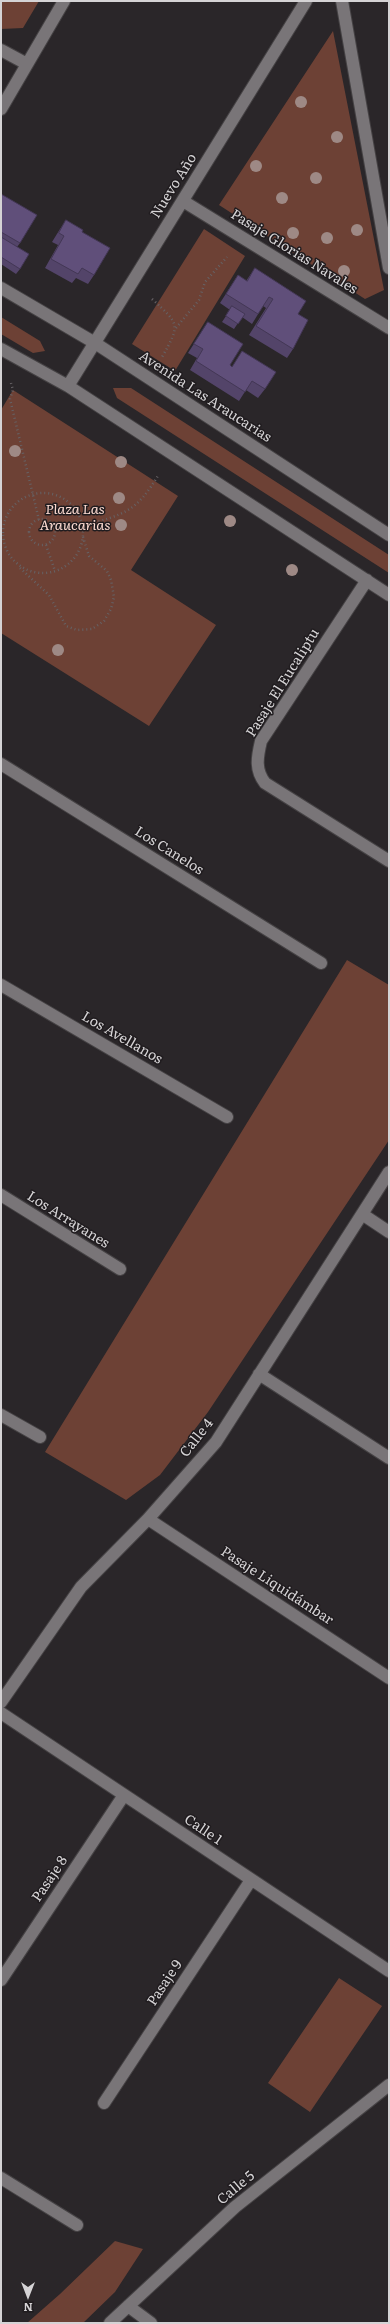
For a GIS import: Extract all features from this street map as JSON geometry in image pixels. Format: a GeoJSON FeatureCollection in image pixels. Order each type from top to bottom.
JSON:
{"type":"FeatureCollection","features":[{"type":"Feature","properties":{"kind":"street"},"geometry":{"type":"LineString","coordinates":[[1,109],[64,1]]}},
{"type":"Feature","properties":{"kind":"street","name":"Nuevo Año"},"geometry":{"type":"LineString","coordinates":[[68,386],[306,1]]}},
{"type":"Feature","properties":{"kind":"street"},"geometry":{"type":"LineString","coordinates":[[342,1],[389,268]]}},
{"type":"Feature","properties":{"kind":"street"},"geometry":{"type":"LineString","coordinates":[[1,50],[27,64]]}},
{"type":"Feature","properties":{"kind":"street","name":"Pasaje Glorias Navales"},"geometry":{"type":"LineString","coordinates":[[182,201],[389,328]]}},
{"type":"Feature","properties":{"kind":"street","name":"Avenida Las Araucarias"},"geometry":{"type":"LineString","coordinates":[[1,288],[95,342],[389,535]]}},
{"type":"Feature","properties":{"kind":"street"},"geometry":{"type":"LineString","coordinates":[[1,350],[68,386],[389,595]]}},
{"type":"Feature","properties":{"kind":"street","name":"Pasaje El Eucaliptu"},"geometry":{"type":"LineString","coordinates":[[367,580],[261,741],[257,754],[257,773],[265,783],[389,861]]}},
{"type":"Feature","properties":{"kind":"street","name":"Los Canelos"},"geometry":{"type":"LineString","coordinates":[[1,764],[321,963]]}},
{"type":"Feature","properties":{"kind":"street","name":"Los Avellanos"},"geometry":{"type":"LineString","coordinates":[[1,985],[227,1117]]}},
{"type":"Feature","properties":{"kind":"street","name":"Calle 4"},"geometry":{"type":"LineString","coordinates":[[1,1702],[81,1587],[148,1519],[216,1442],[389,1172]]}},
{"type":"Feature","properties":{"kind":"street","name":"Los Arrayanes"},"geometry":{"type":"LineString","coordinates":[[1,1195],[120,1269]]}},
{"type":"Feature","properties":{"kind":"street"},"geometry":{"type":"LineString","coordinates":[[362,1214],[389,1232]]}},
{"type":"Feature","properties":{"kind":"street"},"geometry":{"type":"LineString","coordinates":[[259,1374],[389,1458]]}},
{"type":"Feature","properties":{"kind":"street"},"geometry":{"type":"LineString","coordinates":[[1,1415],[40,1437]]}},
{"type":"Feature","properties":{"kind":"street","name":"Pasaje Liquidámbar"},"geometry":{"type":"LineString","coordinates":[[148,1519],[389,1678]]}},
{"type":"Feature","properties":{"kind":"street","name":"Calle 1"},"geometry":{"type":"LineString","coordinates":[[1,1713],[389,1971]]}},
{"type":"Feature","properties":{"kind":"street","name":"Pasaje 8"},"geometry":{"type":"LineString","coordinates":[[1,1980],[124,1795]]}},
{"type":"Feature","properties":{"kind":"street","name":"Pasaje 9"},"geometry":{"type":"LineString","coordinates":[[104,2103],[251,1880]]}},
{"type":"Feature","properties":{"kind":"street","name":"Calle 5"},"geometry":{"type":"LineString","coordinates":[[110,2323],[235,2208],[389,2085]]}},
{"type":"Feature","properties":{"kind":"street"},"geometry":{"type":"LineString","coordinates":[[1,2178],[77,2225]]}},
{"type":"Feature","properties":{"kind":"street"},"geometry":{"type":"LineString","coordinates":[[128,2306],[151,2323]]}},
{"type":"Feature","properties":{"kind":"path"},"geometry":{"type":"LineString","coordinates":[[149,378],[174,337],[176,329],[198,300],[206,282],[242,237]]}},
{"type":"Feature","properties":{"kind":"path"},"geometry":{"type":"LineString","coordinates":[[133,281],[170,315],[176,329]]}},
{"type":"Feature","properties":{"kind":"path"},"geometry":{"type":"LineString","coordinates":[[1,350],[13,390],[10,399],[39,520]]}},
{"type":"Feature","properties":{"kind":"path"},"geometry":{"type":"LineString","coordinates":[[83,526],[120,515],[137,504],[146,496],[171,453]]}},
{"type":"Feature","properties":{"kind":"path"},"geometry":{"type":"LineString","coordinates":[[16,563],[26,570],[39,573],[55,571],[63,568],[73,560],[80,549],[83,537],[83,526],[77,511],[67,500],[55,494],[32,493],[23,496],[6,514],[2,528],[2,545],[16,563],[49,595],[66,626],[77,630],[92,629],[104,621],[111,609],[114,597],[109,575],[89,556],[83,537]]}},
{"type":"Feature","properties":{"kind":"path"},"geometry":{"type":"LineString","coordinates":[[39,520],[49,521],[55,528],[53,540],[46,545],[34,543],[29,536],[29,531],[33,523],[39,520]]}},
{"type":"Feature","properties":{"kind":"path"},"geometry":{"type":"LineString","coordinates":[[46,545],[55,571]]}},
{"type":"Feature","properties":{"kind":"green space"},"geometry":{"type":"Polygon","coordinates":[[[1,1],[39,1],[23,28],[1,29],[1,1]]]}},
{"type":"Feature","properties":{"kind":"green space"},"geometry":{"type":"Polygon","coordinates":[[[333,31],[384,290],[365,299],[219,205],[333,31]]]}},
{"type":"Feature","properties":{"kind":"green space"},"geometry":{"type":"Polygon","coordinates":[[[204,229],[245,256],[175,371],[132,344],[204,229]]]}},
{"type":"Feature","properties":{"kind":"green space"},"geometry":{"type":"Polygon","coordinates":[[[1,317],[40,341],[45,351],[33,353],[1,334],[1,317]]]}},
{"type":"Feature","properties":{"kind":"green space"},"geometry":{"type":"Polygon","coordinates":[[[113,388],[131,388],[389,555],[389,573],[117,398],[113,388]]]}},
{"type":"Feature","properties":{"kind":"green space","name":"Plaza Las Araucarias"},"geometry":{"type":"Polygon","coordinates":[[[13,390],[178,496],[131,570],[216,625],[149,726],[1,633],[1,410],[13,390]]]}},
{"type":"Feature","properties":{"kind":"green space"},"geometry":{"type":"Polygon","coordinates":[[[347,960],[389,985],[389,1140],[208,1412],[160,1475],[126,1500],[45,1452],[347,960]]]}},
{"type":"Feature","properties":{"kind":"green space"},"geometry":{"type":"Polygon","coordinates":[[[339,1978],[382,2006],[310,2112],[268,2083],[339,1978]]]}},
{"type":"Feature","properties":{"kind":"green space"},"geometry":{"type":"Polygon","coordinates":[[[115,2241],[143,2249],[115,2292],[83,2323],[27,2323],[60,2294],[115,2241]]]}},
{"type":"Feature","properties":{"kind":"building"},"geometry":{"type":"Polygon","coordinates":[[[1,194],[37,215],[20,243],[1,232],[1,194]]]}},
{"type":"Feature","properties":{"kind":"building"},"geometry":{"type":"Polygon","coordinates":[[[66,220],[83,230],[82,232],[110,248],[94,275],[82,268],[78,274],[51,259],[64,236],[59,233],[66,220]]]}},
{"type":"Feature","properties":{"kind":"building"},"geometry":{"type":"Polygon","coordinates":[[[1,237],[29,254],[20,269],[1,257],[1,237]]]}},
{"type":"Feature","properties":{"kind":"building"},"geometry":{"type":"Polygon","coordinates":[[[255,268],[306,301],[298,314],[308,320],[293,349],[256,326],[273,299],[269,297],[258,314],[226,294],[238,275],[247,281],[255,268]]]}},
{"type":"Feature","properties":{"kind":"building"},"geometry":{"type":"Polygon","coordinates":[[[232,306],[245,314],[238,324],[226,316],[232,306]]]}},
{"type":"Feature","properties":{"kind":"building"},"geometry":{"type":"Polygon","coordinates":[[[208,322],[243,344],[230,365],[232,367],[242,351],[276,372],[265,389],[252,381],[245,392],[196,361],[203,349],[194,344],[208,322]]]}}]}
